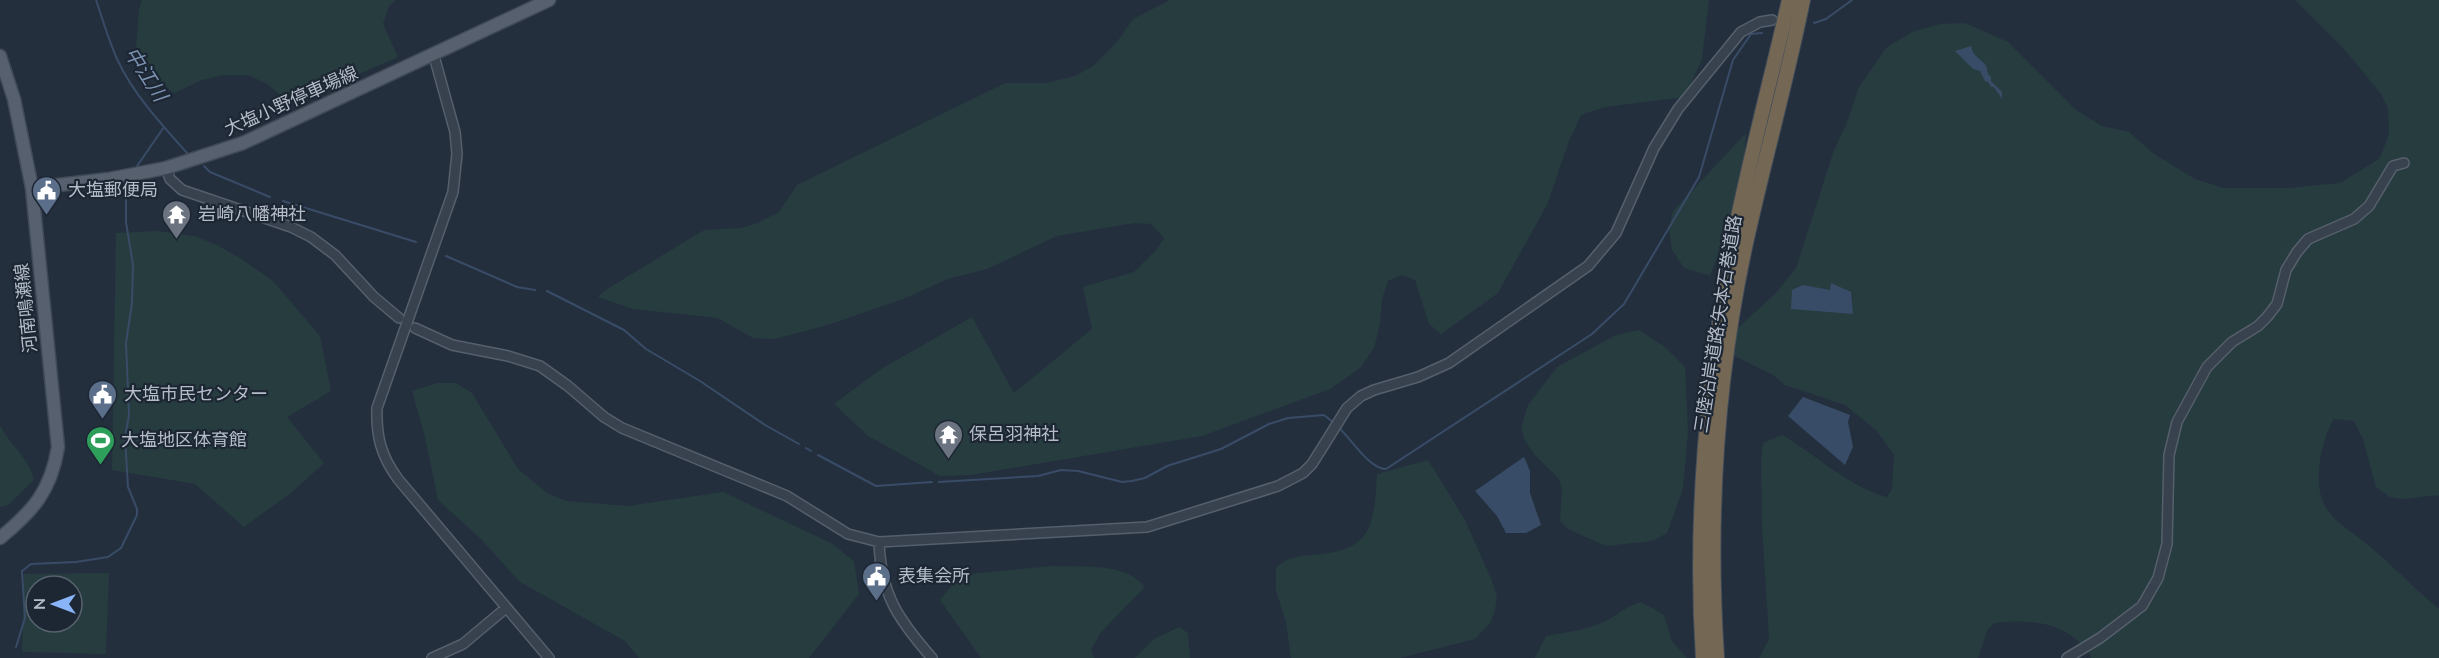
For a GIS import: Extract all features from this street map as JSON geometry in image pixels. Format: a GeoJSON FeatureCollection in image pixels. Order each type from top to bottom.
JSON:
{"type":"FeatureCollection","features":[{"type":"Feature","properties":{"kind":"highway"},"geometry":{"type":"LineString","coordinates":[[1765,104],[1783,0]]}},
{"type":"Feature","properties":{"kind":"highway","name":"三陸沿岸道路;矢本石巻道路"},"geometry":{"type":"LineString","coordinates":[[1703,658],[1700,511],[1714,409],[1737,253],[1765,104],[1799,2]]}},
{"type":"Feature","properties":{"kind":"highway","name":"三陸沿岸道路;矢本石巻道路"},"geometry":{"type":"LineString","coordinates":[[1737,253],[1799,2]]}},
{"type":"Feature","properties":{"kind":"highway","name":"三陸沿岸道路;矢本石巻道路"},"geometry":{"type":"LineString","coordinates":[[1714,409],[1713,511],[1717,658]]}},
{"type":"Feature","properties":{"kind":"main road","name":"大塩小野停車場線"},"geometry":{"type":"LineString","coordinates":[[32,188],[109,179],[166,168],[243,143],[434,56],[549,0]]}},
{"type":"Feature","properties":{"kind":"main road","name":"河南鳴瀬線"},"geometry":{"type":"LineString","coordinates":[[0,57],[14,99],[32,188],[58,447],[53,471],[37,504],[0,538]]}},
{"type":"Feature","properties":{"kind":"street"},"geometry":{"type":"LineString","coordinates":[[415,328],[452,345],[508,356],[540,366],[568,386],[604,417],[622,428],[787,496],[848,534],[879,542],[1147,527],[1278,486],[1292,479],[1312,464],[1343,413],[1361,396],[1374,390],[1418,378],[1449,363],[1588,266],[1616,233],[1654,148],[1678,109],[1741,32],[1760,22],[1772,20]]}},
{"type":"Feature","properties":{"kind":"street"},"geometry":{"type":"LineString","coordinates":[[434,56],[455,132],[457,154],[453,192],[380,400],[376,425],[378,440],[388,466],[549,658]]}},
{"type":"Feature","properties":{"kind":"street"},"geometry":{"type":"LineString","coordinates":[[2067,658],[2100,638],[2142,606],[2158,578],[2167,544],[2169,455],[2177,422],[2207,367],[2232,342],[2258,326],[2267,317],[2277,304],[2286,270],[2308,239],[2354,219],[2369,206],[2393,166],[2404,163]]}},
{"type":"Feature","properties":{"kind":"street"},"geometry":{"type":"LineString","coordinates":[[166,168],[170,179],[182,190],[291,226],[311,237],[335,255],[374,297],[399,318]]}},
{"type":"Feature","properties":{"kind":"street"},"geometry":{"type":"LineString","coordinates":[[879,542],[880,563],[892,604],[899,618],[932,658]]}},
{"type":"Feature","properties":{"kind":"street"},"geometry":{"type":"LineString","coordinates":[[432,658],[463,644],[507,608]]}},
{"type":"Feature","properties":{"kind":"green space"},"geometry":{"type":"Polygon","coordinates":[[[142,0],[396,0],[389,6],[383,24],[398,57],[303,98],[283,97],[267,84],[248,75],[223,75],[202,80],[174,93],[135,62],[139,10],[142,0]]]}},
{"type":"Feature","properties":{"kind":"green space"},"geometry":{"type":"Polygon","coordinates":[[[1170,0],[1709,0],[1702,59],[1685,97],[1605,107],[1581,115],[1569,141],[1547,205],[1498,293],[1441,334],[1429,324],[1415,280],[1402,275],[1388,281],[1382,299],[1380,324],[1374,348],[1360,368],[1330,389],[1202,436],[971,475],[940,476],[868,436],[834,404],[881,369],[972,317],[1014,393],[1092,329],[1083,287],[1134,272],[1157,249],[1164,238],[1151,224],[1134,223],[1057,236],[987,269],[948,279],[903,299],[828,325],[774,339],[753,338],[718,318],[633,309],[598,297],[604,291],[699,233],[705,230],[741,228],[755,224],[779,212],[797,185],[1005,83],[1047,83],[1075,76],[1093,66],[1117,42],[1133,19],[1170,0]]]}},
{"type":"Feature","properties":{"kind":"green space"},"geometry":{"type":"Polygon","coordinates":[[[2295,0],[2439,0],[2439,495],[2402,499],[2390,497],[2376,487],[2363,439],[2354,421],[2334,419],[2320,458],[2319,480],[2322,499],[2331,514],[2439,609],[2439,658],[2091,658],[2085,648],[2062,630],[2041,623],[2018,622],[1995,623],[1988,629],[1978,658],[1759,658],[1769,639],[1762,526],[1763,443],[1782,435],[1845,478],[1887,497],[1892,489],[1894,455],[1877,431],[1845,405],[1785,385],[1773,375],[1717,347],[1776,293],[1796,268],[1834,150],[1846,125],[1859,87],[1886,48],[1912,32],[1940,24],[1965,23],[2008,42],[2076,110],[2102,126],[2129,132],[2154,154],[2195,179],[2223,188],[2289,188],[2340,183],[2379,159],[2389,135],[2388,108],[2381,94],[2345,50],[2295,0]]]}},
{"type":"Feature","properties":{"kind":"green space"},"geometry":{"type":"Polygon","coordinates":[[[1746,133],[1742,191],[1710,276],[1684,268],[1672,250],[1669,229],[1673,211],[1746,133]]]}},
{"type":"Feature","properties":{"kind":"green space"},"geometry":{"type":"Polygon","coordinates":[[[157,231],[194,236],[217,245],[243,260],[273,281],[320,336],[331,391],[287,417],[324,463],[291,493],[244,527],[195,484],[112,470],[116,233],[157,231]]]}},
{"type":"Feature","properties":{"kind":"green space"},"geometry":{"type":"Polygon","coordinates":[[[1639,330],[1665,347],[1685,367],[1688,431],[1683,489],[1667,533],[1652,541],[1606,546],[1568,529],[1560,521],[1562,488],[1558,478],[1534,454],[1524,439],[1521,427],[1528,405],[1557,367],[1616,335],[1639,330]]]}},
{"type":"Feature","properties":{"kind":"green space"},"geometry":{"type":"Polygon","coordinates":[[[437,383],[456,383],[472,393],[518,469],[547,493],[566,501],[628,506],[723,492],[831,543],[854,561],[859,594],[809,658],[639,658],[625,641],[520,582],[481,539],[438,500],[425,437],[412,391],[437,383]]]}},
{"type":"Feature","properties":{"kind":"green space"},"geometry":{"type":"Polygon","coordinates":[[[0,425],[24,458],[34,480],[8,505],[0,507],[0,425]]]}},
{"type":"Feature","properties":{"kind":"green space"},"geometry":{"type":"Polygon","coordinates":[[[1428,460],[1465,520],[1492,581],[1497,595],[1495,611],[1490,623],[1475,639],[1400,658],[1291,658],[1286,622],[1276,591],[1276,568],[1292,558],[1331,553],[1357,542],[1371,523],[1377,474],[1428,460]]]}},
{"type":"Feature","properties":{"kind":"green space"},"geometry":{"type":"Polygon","coordinates":[[[1051,566],[1088,566],[1115,570],[1137,579],[1145,587],[1101,632],[1091,650],[1094,658],[981,658],[940,600],[960,575],[1051,566]]]}},
{"type":"Feature","properties":{"kind":"green space"},"geometry":{"type":"Polygon","coordinates":[[[109,573],[106,654],[22,652],[24,574],[109,573]]]}},
{"type":"Feature","properties":{"kind":"green space"},"geometry":{"type":"Polygon","coordinates":[[[1641,602],[1664,615],[1672,641],[1687,658],[1535,658],[1546,636],[1599,624],[1641,602]]]}},
{"type":"Feature","properties":{"kind":"green space"},"geometry":{"type":"Polygon","coordinates":[[[1179,627],[1188,633],[1190,658],[1135,658],[1154,639],[1179,627]]]}},
{"type":"Feature","properties":{"kind":"water"},"geometry":{"type":"Polygon","coordinates":[[[1971,46],[1974,54],[1985,65],[1991,81],[2002,92],[2002,99],[1994,87],[1985,81],[1980,71],[1973,69],[1955,51],[1971,46]]]}},
{"type":"Feature","properties":{"kind":"water"},"geometry":{"type":"Polygon","coordinates":[[[1831,283],[1851,292],[1853,314],[1791,309],[1792,290],[1803,285],[1830,290],[1831,283]]]}},
{"type":"Feature","properties":{"kind":"water"},"geometry":{"type":"Polygon","coordinates":[[[1803,397],[1850,415],[1848,422],[1853,447],[1845,465],[1788,416],[1803,397]]]}},
{"type":"Feature","properties":{"kind":"water"},"geometry":{"type":"Polygon","coordinates":[[[1524,457],[1530,471],[1530,493],[1541,525],[1526,533],[1506,533],[1497,516],[1475,491],[1524,457]]]}},
{"type":"Feature","properties":{"kind":"waterway","name":"中江川"},"geometry":{"type":"LineString","coordinates":[[96,0],[118,61],[132,86],[187,153]]}},
{"type":"Feature","properties":{"kind":"waterway"},"geometry":{"type":"LineString","coordinates":[[1814,23],[1826,19],[1852,0]]}},
{"type":"Feature","properties":{"kind":"waterway"},"geometry":{"type":"LineString","coordinates":[[1338,427],[1367,459],[1380,468],[1386,469],[1592,334],[1624,304],[1699,177],[1733,60],[1751,34],[1762,33]]}},
{"type":"Feature","properties":{"kind":"waterway"},"geometry":{"type":"LineString","coordinates":[[135,169],[164,127]]}},
{"type":"Feature","properties":{"kind":"waterway"},"geometry":{"type":"LineString","coordinates":[[204,166],[210,172],[270,197]]}},
{"type":"Feature","properties":{"kind":"waterway"},"geometry":{"type":"LineString","coordinates":[[16,647],[25,618],[22,571],[31,564],[76,562],[108,557],[121,548],[137,515],[137,509],[128,487],[125,437],[129,415],[126,343],[132,303],[133,265],[126,222],[126,186]]}},
{"type":"Feature","properties":{"kind":"waterway"},"geometry":{"type":"LineString","coordinates":[[283,201],[416,242]]}},
{"type":"Feature","properties":{"kind":"waterway"},"geometry":{"type":"LineString","coordinates":[[446,256],[517,287],[535,290]]}},
{"type":"Feature","properties":{"kind":"waterway"},"geometry":{"type":"LineString","coordinates":[[547,291],[624,330],[646,349],[799,444]]}},
{"type":"Feature","properties":{"kind":"waterway"},"geometry":{"type":"LineString","coordinates":[[939,482],[1038,476],[1061,470],[1078,471],[1122,482],[1132,481],[1145,478],[1167,466],[1221,449],[1269,424],[1288,418],[1324,415],[1334,423]]}},
{"type":"Feature","properties":{"kind":"waterway"},"geometry":{"type":"LineString","coordinates":[[806,448],[811,451]]}},
{"type":"Feature","properties":{"kind":"waterway"},"geometry":{"type":"LineString","coordinates":[[818,455],[876,486],[932,482]]}},
{"type":"Feature","properties":{"kind":"place","name":"大塩郵便局"},"geometry":{"type":"Point","coordinates":[47,216]}},
{"type":"Feature","properties":{"kind":"place","name":"岩崎八幡神社"},"geometry":{"type":"Point","coordinates":[177,240]}},
{"type":"Feature","properties":{"kind":"place","name":"大塩市民センター"},"geometry":{"type":"Point","coordinates":[103,420]}},
{"type":"Feature","properties":{"kind":"place","name":"保呂羽神社"},"geometry":{"type":"Point","coordinates":[948,460]}},
{"type":"Feature","properties":{"kind":"place","name":"大塩地区体育館"},"geometry":{"type":"Point","coordinates":[100,466]}},
{"type":"Feature","properties":{"kind":"place","name":"表集会所"},"geometry":{"type":"Point","coordinates":[877,602]}}]}
